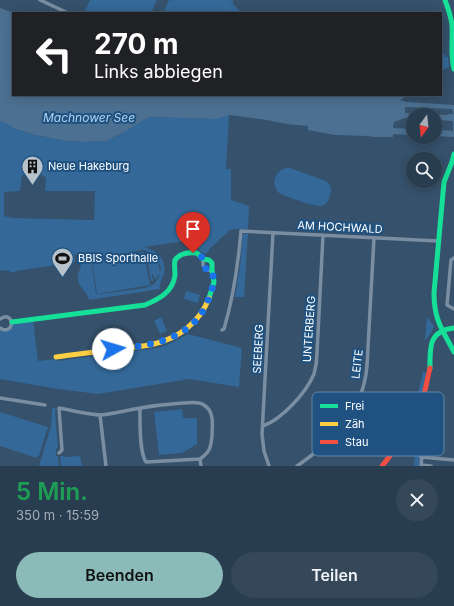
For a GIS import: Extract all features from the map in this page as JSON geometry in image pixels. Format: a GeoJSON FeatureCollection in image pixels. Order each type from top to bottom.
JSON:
{"type":"FeatureCollection","features":[{"type":"Feature","properties":{"kind":"street"},"geometry":{"type":"LineString","coordinates":[[40,0],[66,12]]}},
{"type":"Feature","properties":{"kind":"street"},"geometry":{"type":"LineString","coordinates":[[445,0],[452,24],[452,63],[454,68]]}},
{"type":"Feature","properties":{"kind":"street"},"geometry":{"type":"LineString","coordinates":[[454,154],[444,182],[434,293],[436,316],[454,352]]}},
{"type":"Feature","properties":{"kind":"street","name":"AM HOCHWALD"},"geometry":{"type":"LineString","coordinates":[[222,330],[224,329],[232,302],[241,231],[438,241]]}},
{"type":"Feature","properties":{"kind":"street","name":"SEEBERG"},"geometry":{"type":"LineString","coordinates":[[269,466],[264,452],[262,438],[273,233]]}},
{"type":"Feature","properties":{"kind":"street","name":"UNTERBERG"},"geometry":{"type":"LineString","coordinates":[[263,426],[290,407],[301,396],[314,374],[317,353],[323,235]]}},
{"type":"Feature","properties":{"kind":"street","name":"LEITE"},"geometry":{"type":"LineString","coordinates":[[361,392],[366,376],[367,366],[374,238]]}},
{"type":"Feature","properties":{"kind":"street"},"geometry":{"type":"LineString","coordinates":[[12,322],[136,306],[151,302],[164,295],[174,282],[174,263],[176,258],[181,254],[197,253],[203,259],[210,260],[212,263],[214,282],[206,305],[197,319],[179,334],[154,344],[56,357]]}},
{"type":"Feature","properties":{"kind":"street"},"geometry":{"type":"LineString","coordinates":[[454,258],[451,260],[447,305],[454,309]]}},
{"type":"Feature","properties":{"kind":"street"},"geometry":{"type":"LineString","coordinates":[[0,319],[2,317],[7,317],[12,322]]}},
{"type":"Feature","properties":{"kind":"street"},"geometry":{"type":"LineString","coordinates":[[0,328],[4,330],[8,329],[12,322]]}},
{"type":"Feature","properties":{"kind":"street"},"geometry":{"type":"LineString","coordinates":[[424,392],[432,341],[436,335],[454,328]]}},
{"type":"Feature","properties":{"kind":"street"},"geometry":{"type":"LineString","coordinates":[[0,398],[45,405]]}},
{"type":"Feature","properties":{"kind":"street"},"geometry":{"type":"LineString","coordinates":[[59,453],[62,450],[59,408],[100,415],[140,408],[164,404],[196,402],[204,404],[211,412],[213,420],[210,450],[200,459],[149,463],[145,462],[142,443],[140,408]]}},
{"type":"Feature","properties":{"kind":"street"},"geometry":{"type":"LineString","coordinates":[[100,415],[106,466]]}},
{"type":"Feature","properties":{"kind":"street","name":"LEITE"},"geometry":{"type":"LineString","coordinates":[[297,466],[312,454]]}},
{"type":"Feature","properties":{"kind":"street"},"geometry":{"type":"LineString","coordinates":[[382,466],[390,456]]}},
{"type":"Feature","properties":{"kind":"street"},"geometry":{"type":"LineString","coordinates":[[431,466],[421,465],[421,457],[454,460]]}},
{"type":"Feature","properties":{"kind":"street"},"geometry":{"type":"LineString","coordinates":[[200,459],[201,466]]}},
{"type":"Feature","properties":{"kind":"shaded area"},"geometry":{"type":"Polygon","coordinates":[[[90,0],[157,0],[151,12],[84,12],[90,0]]]}},
{"type":"Feature","properties":{"kind":"shaded area"},"geometry":{"type":"Polygon","coordinates":[[[169,0],[233,0],[233,4],[241,12],[163,12],[169,0]]]}},
{"type":"Feature","properties":{"kind":"shaded area"},"geometry":{"type":"Polygon","coordinates":[[[442,52],[448,57],[449,67],[442,70],[442,52]]]}},
{"type":"Feature","properties":{"kind":"shaded area"},"geometry":{"type":"Polygon","coordinates":[[[229,115],[226,169],[231,169],[231,200],[249,206],[248,229],[234,229],[228,231],[228,233],[210,248],[206,254],[201,252],[192,240],[144,247],[153,250],[160,256],[164,264],[164,274],[160,283],[160,289],[89,300],[78,280],[81,264],[79,254],[74,255],[75,262],[16,271],[14,273],[6,270],[0,271],[0,121],[13,128],[35,135],[67,141],[104,142],[150,117],[216,119],[229,115]],[[22,175],[20,191],[4,192],[4,216],[12,218],[94,220],[95,191],[45,191],[46,178],[42,175],[22,175]],[[143,250],[91,259],[96,294],[145,288],[154,284],[160,273],[155,280],[152,274],[153,281],[151,281],[146,253],[148,252],[143,250]],[[149,252],[150,261],[151,255],[158,261],[160,272],[161,268],[157,258],[149,252]]]}},
{"type":"Feature","properties":{"kind":"shaded area"},"geometry":{"type":"Polygon","coordinates":[[[286,168],[290,168],[326,181],[330,186],[331,193],[326,203],[321,206],[313,205],[279,193],[275,186],[275,178],[279,172],[286,168]]]}},
{"type":"Feature","properties":{"kind":"shaded area"},"geometry":{"type":"Polygon","coordinates":[[[248,233],[244,297],[235,297],[243,234],[248,233]]]}},
{"type":"Feature","properties":{"kind":"shaded area"},"geometry":{"type":"Polygon","coordinates":[[[144,252],[150,285],[97,294],[92,260],[144,252]]]}},
{"type":"Feature","properties":{"kind":"shaded area"},"geometry":{"type":"Polygon","coordinates":[[[186,291],[200,295],[198,303],[184,299],[186,291]]]}},
{"type":"Feature","properties":{"kind":"shaded area"},"geometry":{"type":"Polygon","coordinates":[[[161,317],[167,331],[160,334],[154,321],[161,317]]]}},
{"type":"Feature","properties":{"kind":"shaded area"},"geometry":{"type":"Polygon","coordinates":[[[427,317],[434,326],[425,341],[427,317]]]}},
{"type":"Feature","properties":{"kind":"shaded area"},"geometry":{"type":"Polygon","coordinates":[[[33,319],[38,361],[56,359],[57,361],[158,348],[188,334],[242,348],[239,387],[189,379],[98,394],[0,379],[0,328],[4,330],[12,324],[33,319]]]}},
{"type":"Feature","properties":{"kind":"shaded area"},"geometry":{"type":"Polygon","coordinates":[[[423,372],[426,372],[422,392],[418,392],[423,372]]]}},
{"type":"Feature","properties":{"kind":"shaded area"},"geometry":{"type":"Polygon","coordinates":[[[53,408],[57,409],[55,410],[58,448],[56,449],[56,456],[58,456],[59,466],[39,466],[51,426],[53,408]]]}},
{"type":"Feature","properties":{"kind":"shaded area"},"geometry":{"type":"Polygon","coordinates":[[[182,409],[183,418],[197,418],[197,444],[182,453],[159,455],[154,412],[182,409]]]}},
{"type":"Feature","properties":{"kind":"shaded area"},"geometry":{"type":"Polygon","coordinates":[[[0,412],[48,427],[39,456],[37,456],[37,458],[0,446],[0,412]]]}},
{"type":"Feature","properties":{"kind":"shaded area"},"geometry":{"type":"Polygon","coordinates":[[[60,456],[80,456],[82,466],[61,466],[60,456]]]}},
{"type":"Feature","properties":{"kind":"shaded area"},"geometry":{"type":"Polygon","coordinates":[[[415,456],[420,456],[419,466],[414,466],[415,456]]]}},
{"type":"Feature","properties":{"kind":"water","name":"Machnower See"},"geometry":{"type":"Polygon","coordinates":[[[0,8],[12,12],[12,96],[404,96],[405,97],[400,100],[407,102],[454,105],[454,137],[442,136],[443,130],[453,131],[453,121],[442,120],[442,115],[453,114],[452,109],[405,107],[406,118],[394,122],[393,128],[406,129],[406,135],[393,134],[393,137],[335,135],[308,130],[308,126],[230,115],[216,119],[150,117],[104,142],[67,141],[35,135],[13,128],[0,121],[0,8]]]}},
{"type":"Feature","properties":{"kind":"waterway"},"geometry":{"type":"LineString","coordinates":[[219,0],[232,12]]}},
{"type":"Feature","properties":{"kind":"traffic: fast"},"geometry":{"type":"LineString","coordinates":[[445,0],[452,25],[452,52],[454,69]]}},
{"type":"Feature","properties":{"kind":"traffic: fast"},"geometry":{"type":"LineString","coordinates":[[454,154],[444,182],[434,293],[437,317],[454,352]]}},
{"type":"Feature","properties":{"kind":"traffic: fast"},"geometry":{"type":"LineString","coordinates":[[12,322],[145,305],[160,297],[168,290],[174,281],[175,260],[182,254],[188,253],[197,253],[203,259],[209,260],[212,263],[214,282],[209,298]]}},
{"type":"Feature","properties":{"kind":"traffic: fast"},"geometry":{"type":"LineString","coordinates":[[430,368],[432,342],[439,333],[454,328]]}},
{"type":"Feature","properties":{"kind":"traffic: slow"},"geometry":{"type":"LineString","coordinates":[[56,357],[145,346],[172,338],[188,328],[194,322],[205,307],[209,298]]}},
{"type":"Feature","properties":{"kind":"traffic: jam"},"geometry":{"type":"LineString","coordinates":[[424,392],[430,368]]}},
{"type":"Feature","properties":{"kind":"traffic: jam"},"geometry":{"type":"LineString","coordinates":[[382,466],[390,456]]}},
{"type":"Feature","properties":{"kind":"place","name":"Neue Hakeburg"},"geometry":{"type":"Point","coordinates":[32,186]}},
{"type":"Feature","properties":{"kind":"place","name":"BBIS Sporthalle"},"geometry":{"type":"Point","coordinates":[62,278]}},
{"type":"Feature","properties":{"kind":"route"},"geometry":{"type":"LineString","coordinates":[[113,349],[154,344],[174,337],[184,331],[200,316],[210,296],[214,278],[212,270],[207,270],[203,265],[203,259],[200,255],[193,253]]}}]}
